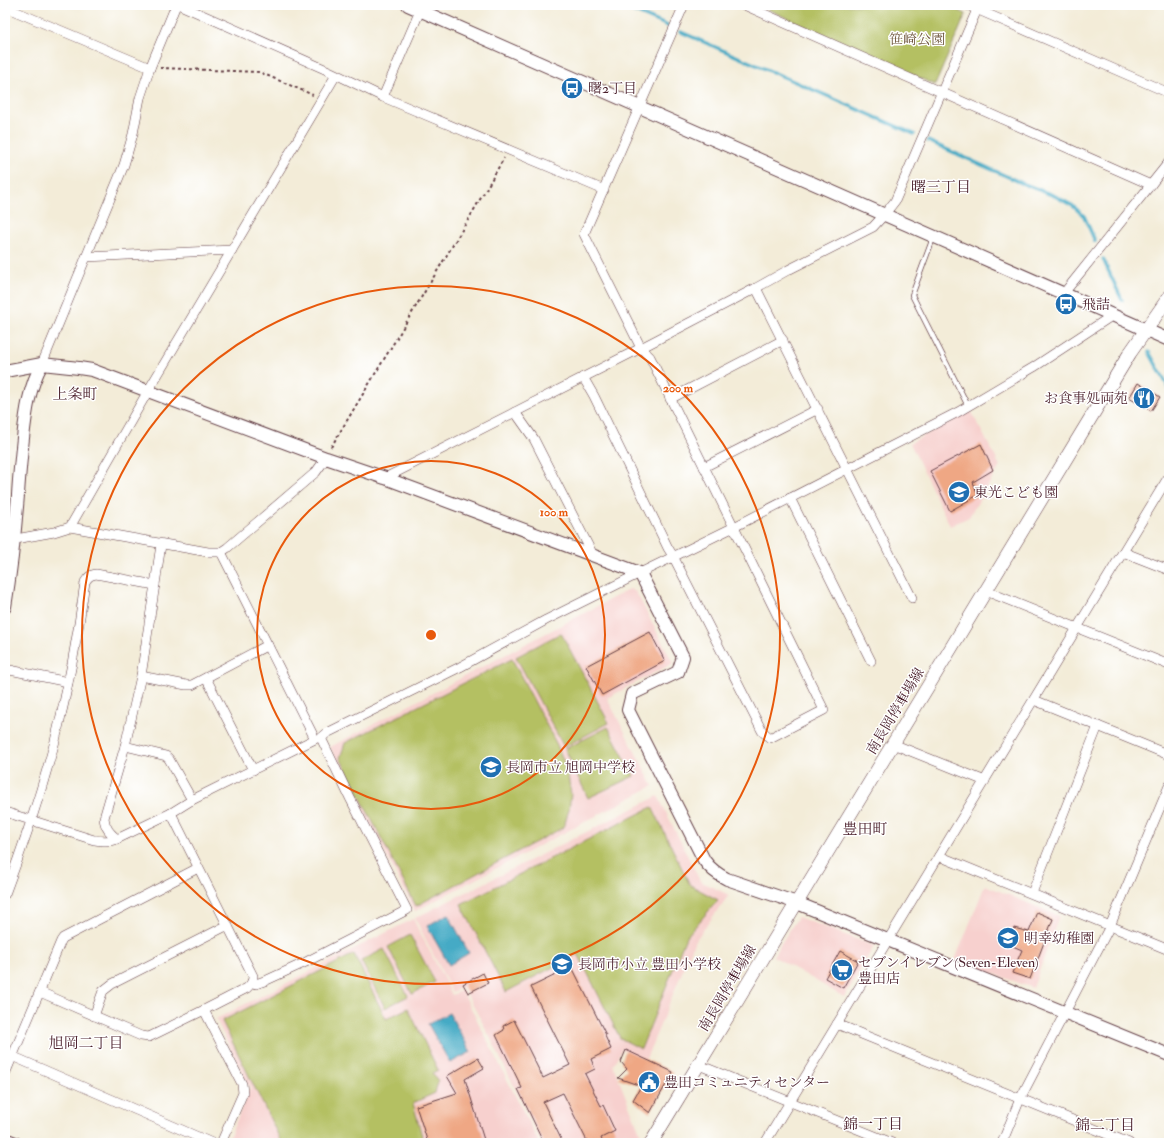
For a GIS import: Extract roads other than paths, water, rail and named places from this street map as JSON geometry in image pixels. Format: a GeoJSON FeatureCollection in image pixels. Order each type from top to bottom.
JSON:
{"type":"FeatureCollection","features":[{"type":"Feature","properties":{"kind":"main road","name":"南長岡停車場線"},"geometry":{"type":"LineString","coordinates":[[651,1143],[1126,359],[1169,297]]}},
{"type":"Feature","properties":{"kind":"street"},"geometry":{"type":"LineString","coordinates":[[5,608],[10,540],[25,418],[36,374],[42,364],[124,165],[133,134],[140,98],[150,68],[176,5]]}},
{"type":"Feature","properties":{"kind":"street"},"geometry":{"type":"LineString","coordinates":[[180,5],[300,57],[383,97],[604,190]]}},
{"type":"Feature","properties":{"kind":"street"},"geometry":{"type":"LineString","coordinates":[[408,5],[422,8],[640,108],[1169,340]]}},
{"type":"Feature","properties":{"kind":"street"},"geometry":{"type":"LineString","coordinates":[[584,377],[668,548],[762,731],[770,738],[824,710],[650,357],[641,348],[584,234],[684,5]]}},
{"type":"Feature","properties":{"kind":"street"},"geometry":{"type":"LineString","coordinates":[[744,5],[1151,185]]}},
{"type":"Feature","properties":{"kind":"street"},"geometry":{"type":"LineString","coordinates":[[967,5],[978,7],[1169,93]]}},
{"type":"Feature","properties":{"kind":"street"},"geometry":{"type":"LineString","coordinates":[[5,7],[150,68]]}},
{"type":"Feature","properties":{"kind":"street"},"geometry":{"type":"LineString","coordinates":[[385,478],[641,348],[872,227],[895,201],[978,7]]}},
{"type":"Feature","properties":{"kind":"street"},"geometry":{"type":"LineString","coordinates":[[383,97],[422,8]]}},
{"type":"Feature","properties":{"kind":"street"},"geometry":{"type":"LineString","coordinates":[[70,527],[148,391],[336,75]]}},
{"type":"Feature","properties":{"kind":"street"},"geometry":{"type":"LineString","coordinates":[[1064,293],[1169,162]]}},
{"type":"Feature","properties":{"kind":"street"},"geometry":{"type":"LineString","coordinates":[[86,257],[232,250]]}},
{"type":"Feature","properties":{"kind":"street"},"geometry":{"type":"LineString","coordinates":[[756,288],[848,468],[912,598]]}},
{"type":"Feature","properties":{"kind":"street"},"geometry":{"type":"LineString","coordinates":[[5,812],[94,840],[110,841],[117,839],[171,813],[192,800],[460,667],[546,620],[734,527],[958,412],[1046,359],[1113,315]]}},
{"type":"Feature","properties":{"kind":"street"},"geometry":{"type":"LineString","coordinates":[[670,399],[783,340]]}},
{"type":"Feature","properties":{"kind":"street"},"geometry":{"type":"LineString","coordinates":[[5,371],[42,364],[92,370],[326,458],[385,478],[640,573],[683,657],[678,672],[632,694],[628,710],[704,860],[716,874],[797,903],[1169,1055]]}},
{"type":"Feature","properties":{"kind":"street"},"geometry":{"type":"LineString","coordinates":[[704,467],[818,409]]}},
{"type":"Feature","properties":{"kind":"street"},"geometry":{"type":"LineString","coordinates":[[515,412],[534,439],[593,555]]}},
{"type":"Feature","properties":{"kind":"street"},"geometry":{"type":"LineString","coordinates":[[10,540],[41,535],[70,527],[208,552],[221,552],[316,472],[326,458]]}},
{"type":"Feature","properties":{"kind":"street"},"geometry":{"type":"LineString","coordinates":[[765,1143],[1169,476]]}},
{"type":"Feature","properties":{"kind":"street"},"geometry":{"type":"LineString","coordinates":[[790,498],[871,661]]}},
{"type":"Feature","properties":{"kind":"street"},"geometry":{"type":"LineString","coordinates":[[117,839],[107,829],[104,818],[125,746],[141,676],[161,544]]}},
{"type":"Feature","properties":{"kind":"street"},"geometry":{"type":"LineString","coordinates":[[221,552],[407,910],[274,977],[256,984],[252,982]]}},
{"type":"Feature","properties":{"kind":"street"},"geometry":{"type":"LineString","coordinates":[[1123,552],[1169,570]]}},
{"type":"Feature","properties":{"kind":"street"},"geometry":{"type":"LineString","coordinates":[[5,894],[32,820],[55,740],[78,631],[85,582],[92,574],[96,574],[155,585]]}},
{"type":"Feature","properties":{"kind":"street"},"geometry":{"type":"LineString","coordinates":[[986,591],[1169,665]]}},
{"type":"Feature","properties":{"kind":"street"},"geometry":{"type":"LineString","coordinates":[[141,676],[192,685],[268,645]]}},
{"type":"Feature","properties":{"kind":"street"},"geometry":{"type":"LineString","coordinates":[[5,669],[68,682]]}},
{"type":"Feature","properties":{"kind":"street"},"geometry":{"type":"LineString","coordinates":[[206,678],[253,770]]}},
{"type":"Feature","properties":{"kind":"street"},"geometry":{"type":"LineString","coordinates":[[1034,700],[1169,755]]}},
{"type":"Feature","properties":{"kind":"street"},"geometry":{"type":"LineString","coordinates":[[1032,893],[1098,726]]}},
{"type":"Feature","properties":{"kind":"street"},"geometry":{"type":"LineString","coordinates":[[893,744],[985,781]]}},
{"type":"Feature","properties":{"kind":"street"},"geometry":{"type":"LineString","coordinates":[[125,746],[166,756],[192,800]]}},
{"type":"Feature","properties":{"kind":"street"},"geometry":{"type":"LineString","coordinates":[[1002,1143],[1020,1099],[1110,926],[1169,786]]}},
{"type":"Feature","properties":{"kind":"street"},"geometry":{"type":"LineString","coordinates":[[40,992],[144,1037],[149,1037],[251,985],[253,976],[171,813]]}},
{"type":"Feature","properties":{"kind":"street"},"geometry":{"type":"LineString","coordinates":[[939,856],[1169,950]]}},
{"type":"Feature","properties":{"kind":"street"},"geometry":{"type":"LineString","coordinates":[[5,1074],[9,1055],[40,992],[61,941],[64,938],[198,868]]}},
{"type":"Feature","properties":{"kind":"street"},"geometry":{"type":"LineString","coordinates":[[94,1016],[103,991],[112,984],[228,925]]}},
{"type":"Feature","properties":{"kind":"street"},"geometry":{"type":"LineString","coordinates":[[204,1010],[242,1084],[243,1093],[221,1143]]}},
{"type":"Feature","properties":{"kind":"street"},"geometry":{"type":"LineString","coordinates":[[837,1024],[1129,1143]]}},
{"type":"Feature","properties":{"kind":"street"},"geometry":{"type":"LineString","coordinates":[[9,1055],[212,1143]]}},
{"type":"Feature","properties":{"kind":"street"},"geometry":{"type":"LineString","coordinates":[[699,1065],[892,1143]]}},
{"type":"Feature","properties":{"kind":"street"},"geometry":{"type":"LineString","coordinates":[[5,1139],[15,1143]]}},
{"type":"Feature","properties":{"kind":"lane"},"geometry":{"type":"LineString","coordinates":[[934,236],[912,296],[968,406]]}},
{"type":"Feature","properties":{"kind":"water"},"geometry":{"type":"Polygon","coordinates":[[[448,914],[469,953],[449,965],[427,926],[448,914]]]}},
{"type":"Feature","properties":{"kind":"water"},"geometry":{"type":"Polygon","coordinates":[[[449,1013],[471,1052],[450,1063],[428,1024],[449,1013]]]}},
{"type":"Feature","properties":{"kind":"waterway"},"geometry":{"type":"LineString","coordinates":[[619,5],[668,26]]}},
{"type":"Feature","properties":{"kind":"waterway"},"geometry":{"type":"LineString","coordinates":[[681,32],[914,134]]}},
{"type":"Feature","properties":{"kind":"waterway"},"geometry":{"type":"LineString","coordinates":[[928,141],[1024,184],[1055,196],[1073,206],[1084,216],[1095,241]]}},
{"type":"Feature","properties":{"kind":"waterway"},"geometry":{"type":"LineString","coordinates":[[1103,259],[1122,300]]}},
{"type":"Feature","properties":{"kind":"waterway"},"geometry":{"type":"LineString","coordinates":[[1149,352],[1169,388]]}},
{"type":"Feature","properties":{"kind":"place","name":"曙2丁目"},"geometry":{"type":"Point","coordinates":[572,88]}},
{"type":"Feature","properties":{"kind":"place","name":"飛詰"},"geometry":{"type":"Point","coordinates":[1066,304]}},
{"type":"Feature","properties":{"kind":"place","name":"お食事処両苑"},"geometry":{"type":"Point","coordinates":[1144,398]}},
{"type":"Feature","properties":{"kind":"place","name":"東光こども園"},"geometry":{"type":"Point","coordinates":[959,492]}},
{"type":"Feature","properties":{"kind":"place","name":"長岡市立 旭岡中学校"},"geometry":{"type":"Point","coordinates":[491,767]}},
{"type":"Feature","properties":{"kind":"place","name":"明幸幼稚園"},"geometry":{"type":"Point","coordinates":[1008,938]}},
{"type":"Feature","properties":{"kind":"place","name":"長岡市小立 豊田小学校"},"geometry":{"type":"Point","coordinates":[562,964]}},
{"type":"Feature","properties":{"kind":"place","name":"セブンイレブン(Seven-Eleven) 豊田店"},"geometry":{"type":"Point","coordinates":[842,970]}},
{"type":"Feature","properties":{"kind":"place","name":"豊田コミュニティセンター"},"geometry":{"type":"Point","coordinates":[649,1082]}},
{"type":"Feature","properties":{"kind":"district","name":"曙三丁目"},"geometry":{"type":"Point","coordinates":[941,187]}},
{"type":"Feature","properties":{"kind":"district","name":"上条町"},"geometry":{"type":"Point","coordinates":[75,394]}},
{"type":"Feature","properties":{"kind":"district","name":"豊田町"},"geometry":{"type":"Point","coordinates":[865,829]}},
{"type":"Feature","properties":{"kind":"district","name":"旭岡二丁目"},"geometry":{"type":"Point","coordinates":[86,1043]}},
{"type":"Feature","properties":{"kind":"district","name":"錦一丁目"},"geometry":{"type":"Point","coordinates":[873,1124]}},
{"type":"Feature","properties":{"kind":"district","name":"錦二丁目"},"geometry":{"type":"Point","coordinates":[1105,1125]}},
{"type":"Feature","properties":{"kind":"park label","name":"笹崎公園"},"geometry":{"type":"Point","coordinates":[917,39]}}]}
